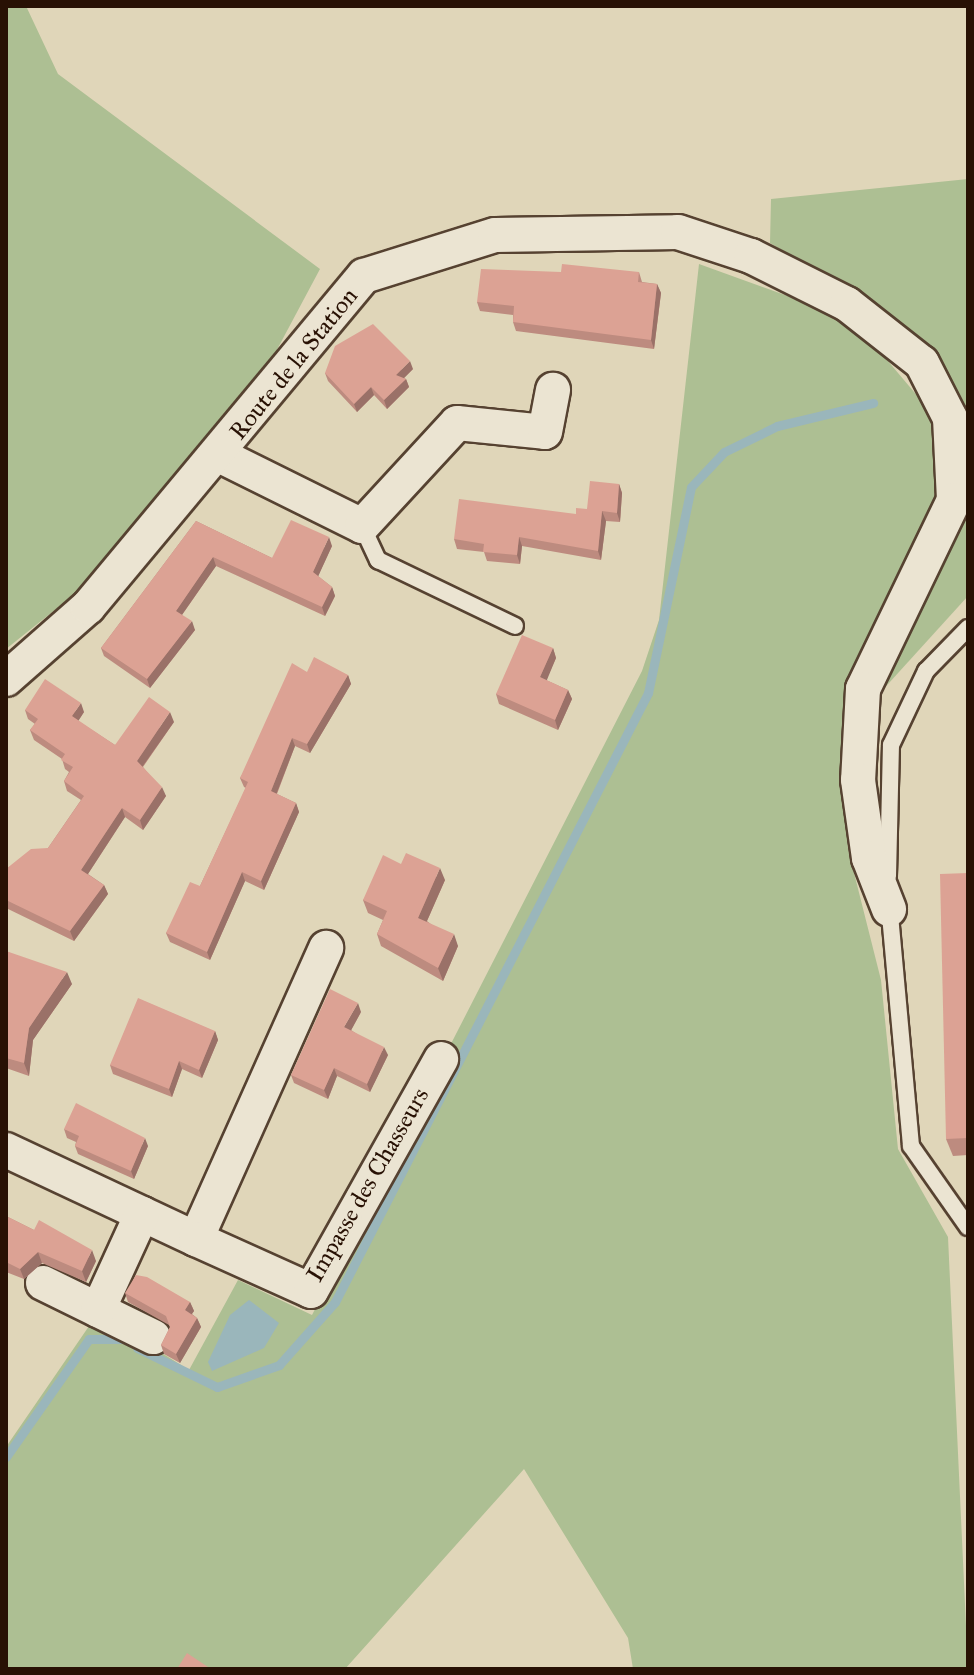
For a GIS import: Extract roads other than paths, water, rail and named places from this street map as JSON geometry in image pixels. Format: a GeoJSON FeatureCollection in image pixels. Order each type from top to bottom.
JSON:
{"type":"FeatureCollection","features":[{"type":"Feature","properties":{"kind":"street","name":"Route de la Station"},"geometry":{"type":"LineString","coordinates":[[6,679],[88,607],[221,456],[364,276],[495,235],[678,232],[751,256],[847,304],[922,363],[956,442],[954,500],[863,689],[858,780],[869,858],[889,909]]}},
{"type":"Feature","properties":{"kind":"street"},"geometry":{"type":"LineString","coordinates":[[221,456],[362,526],[457,423],[545,432],[553,390]]}},
{"type":"Feature","properties":{"kind":"street"},"geometry":{"type":"LineString","coordinates":[[196,1239],[326,948]]}},
{"type":"Feature","properties":{"kind":"street","name":"Impasse des Chasseurs"},"geometry":{"type":"LineString","coordinates":[[6,1150],[311,1291],[441,1059]]}},
{"type":"Feature","properties":{"kind":"street"},"geometry":{"type":"LineString","coordinates":[[98,1310],[142,1214]]}},
{"type":"Feature","properties":{"kind":"street"},"geometry":{"type":"LineString","coordinates":[[43,1283],[153,1337]]}},
{"type":"Feature","properties":{"kind":"lane"},"geometry":{"type":"LineString","coordinates":[[362,526],[378,560],[515,626]]}},
{"type":"Feature","properties":{"kind":"lane"},"geometry":{"type":"LineString","coordinates":[[968,628],[926,671],[891,745],[884,817],[889,909],[910,1138],[935,1181],[968,1227]]}},
{"type":"Feature","properties":{"kind":"lane"},"geometry":{"type":"LineString","coordinates":[[935,1181],[968,1200]]}},
{"type":"Feature","properties":{"kind":"water"},"geometry":{"type":"Polygon","coordinates":[[[249,1300],[279,1323],[264,1348],[212,1371],[208,1362],[230,1315],[249,1300]]]}},
{"type":"Feature","properties":{"kind":"waterway"},"geometry":{"type":"LineString","coordinates":[[137,1348],[217,1387],[279,1365],[335,1302],[648,693],[691,487],[724,452],[777,426],[873,403]]}},
{"type":"Feature","properties":{"kind":"waterway"},"geometry":{"type":"LineString","coordinates":[[6,1457],[89,1339],[120,1339]]}}]}
